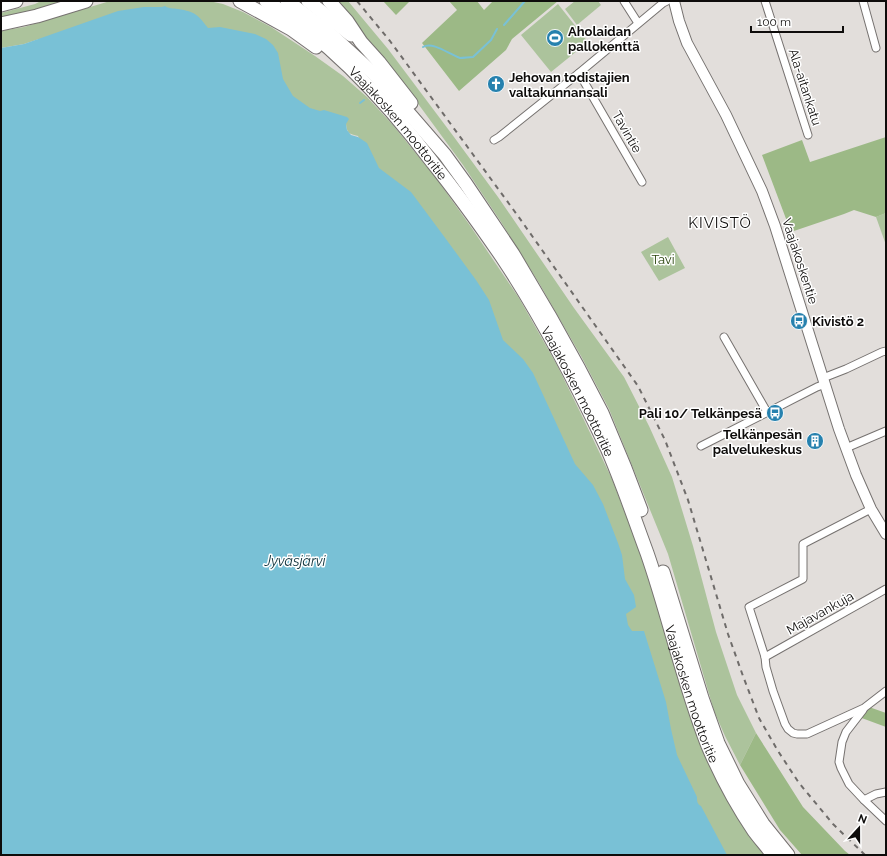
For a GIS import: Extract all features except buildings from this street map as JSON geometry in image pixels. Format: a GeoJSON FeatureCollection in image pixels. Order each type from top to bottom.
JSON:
{"type":"FeatureCollection","features":[{"type":"Feature","properties":{"kind":"highway"},"geometry":{"type":"LineString","coordinates":[[1,5],[16,1]]}},
{"type":"Feature","properties":{"kind":"highway"},"geometry":{"type":"LineString","coordinates":[[1,24],[37,16],[86,1]]}},
{"type":"Feature","properties":{"kind":"highway"},"geometry":{"type":"LineString","coordinates":[[240,1],[290,29],[355,72]]}},
{"type":"Feature","properties":{"kind":"highway","name":"Vaajakosken moottoritie"},"geometry":{"type":"LineString","coordinates":[[266,1],[282,10],[313,34],[355,72],[389,109],[414,138],[462,200],[502,258],[531,304],[558,351],[607,450],[629,503],[651,565],[693,702],[709,747],[730,790],[754,831],[773,855]]}},
{"type":"Feature","properties":{"kind":"highway","name":"Vaajakosken moottoritie"},"geometry":{"type":"LineString","coordinates":[[287,1],[326,30],[373,73],[445,155],[513,254],[550,315],[602,413],[630,481],[659,561],[718,744],[738,784],[763,824],[788,855]]}},
{"type":"Feature","properties":{"kind":"highway"},"geometry":{"type":"LineString","coordinates":[[308,1],[361,42]]}},
{"type":"Feature","properties":{"kind":"highway"},"geometry":{"type":"LineString","coordinates":[[329,1],[347,21],[361,42],[400,89],[424,121],[445,155]]}},
{"type":"Feature","properties":{"kind":"main road","name":"Vaajakoskentie"},"geometry":{"type":"LineString","coordinates":[[674,1],[679,22],[687,43],[726,115],[762,191],[775,226],[856,476],[871,509],[884,528]]}},
{"type":"Feature","properties":{"kind":"street"},"geometry":{"type":"LineString","coordinates":[[624,1],[638,23]]}},
{"type":"Feature","properties":{"kind":"street"},"geometry":{"type":"LineString","coordinates":[[494,140],[579,73],[663,2],[667,1]]}},
{"type":"Feature","properties":{"kind":"street","name":"Ala-aitankatu"},"geometry":{"type":"LineString","coordinates":[[765,1],[808,135]]}},
{"type":"Feature","properties":{"kind":"street"},"geometry":{"type":"LineString","coordinates":[[863,1],[876,48]]}},
{"type":"Feature","properties":{"kind":"street","name":"Tavintie"},"geometry":{"type":"LineString","coordinates":[[579,73],[642,182]]}},
{"type":"Feature","properties":{"kind":"street"},"geometry":{"type":"LineString","coordinates":[[724,337],[767,412]]}},
{"type":"Feature","properties":{"kind":"street"},"geometry":{"type":"LineString","coordinates":[[701,446],[816,387],[846,369],[882,352],[886,352]]}},
{"type":"Feature","properties":{"kind":"street"},"geometry":{"type":"LineString","coordinates":[[846,448],[886,431]]}},
{"type":"Feature","properties":{"kind":"street"},"geometry":{"type":"LineString","coordinates":[[871,509],[803,544],[803,579],[749,607],[765,657],[766,667],[773,691],[785,724],[793,733],[807,734],[864,708],[886,691]]}},
{"type":"Feature","properties":{"kind":"street","name":"Majavankuja"},"geometry":{"type":"LineString","coordinates":[[765,657],[886,589]]}},
{"type":"Feature","properties":{"kind":"street"},"geometry":{"type":"LineString","coordinates":[[864,708],[846,732],[842,742],[839,762],[849,784],[886,821]]}},
{"type":"Feature","properties":{"kind":"street"},"geometry":{"type":"LineString","coordinates":[[864,800],[876,794],[886,792]]}},
{"type":"Feature","properties":{"kind":"green space"},"geometry":{"type":"Polygon","coordinates":[[[41,1],[77,1],[1,20],[1,13],[41,1]]]}},
{"type":"Feature","properties":{"kind":"green space"},"geometry":{"type":"Polygon","coordinates":[[[110,1],[209,1],[223,4],[243,12],[271,27],[343,76],[367,97],[392,124],[436,178],[519,298],[557,365],[584,420],[612,479],[639,550],[690,715],[706,754],[766,855],[640,855],[358,136],[349,133],[346,124],[39,39],[24,44],[1,48],[1,31],[24,27],[110,1]]]}},
{"type":"Feature","properties":{"kind":"green space"},"geometry":{"type":"Polygon","coordinates":[[[335,1],[348,1],[388,49],[498,197],[574,308],[624,377],[649,426],[672,477],[693,546],[716,632],[737,695],[756,733],[740,765],[714,711],[668,554],[609,409],[581,356],[539,283],[463,165],[377,50],[335,1]]]}},
{"type":"Feature","properties":{"kind":"green space"},"geometry":{"type":"Polygon","coordinates":[[[383,1],[410,1],[396,15],[383,1]]]}},
{"type":"Feature","properties":{"kind":"green space"},"geometry":{"type":"Polygon","coordinates":[[[449,1],[477,1],[484,10],[493,1],[558,1],[512,39],[506,50],[459,91],[422,43],[457,10],[449,1]]]}},
{"type":"Feature","properties":{"kind":"green space"},"geometry":{"type":"Polygon","coordinates":[[[575,1],[598,1],[601,5],[577,25],[565,9],[575,1]]]}},
{"type":"Feature","properties":{"kind":"green space","name":"Aholaidan pallokenttä"},"geometry":{"type":"Polygon","coordinates":[[[558,4],[588,42],[551,72],[521,35],[558,4]]]}},
{"type":"Feature","properties":{"kind":"green space"},"geometry":{"type":"Polygon","coordinates":[[[886,137],[886,213],[876,217],[854,210],[791,232],[762,155],[802,140],[810,162],[886,137]]]}},
{"type":"Feature","properties":{"kind":"green space"},"geometry":{"type":"Polygon","coordinates":[[[886,213],[886,245],[876,217],[886,213]]]}},
{"type":"Feature","properties":{"kind":"green space","name":"Tavi"},"geometry":{"type":"Polygon","coordinates":[[[668,237],[685,268],[659,281],[641,252],[668,237]]]}},
{"type":"Feature","properties":{"kind":"green space"},"geometry":{"type":"Polygon","coordinates":[[[869,707],[886,713],[886,727],[859,717],[869,707]]]}},
{"type":"Feature","properties":{"kind":"green space"},"geometry":{"type":"Polygon","coordinates":[[[756,733],[803,807],[850,855],[802,855],[780,830],[740,765],[756,733]]]}},
{"type":"Feature","properties":{"kind":"water","name":"Jyväsjärvi"},"geometry":{"type":"Polygon","coordinates":[[[165,6],[196,14],[208,28],[220,27],[255,34],[266,39],[273,45],[278,53],[283,79],[293,96],[310,108],[320,111],[324,110],[347,117],[349,119],[346,124],[347,130],[351,135],[358,137],[367,143],[379,168],[411,192],[476,280],[489,300],[503,340],[523,359],[533,373],[575,464],[593,485],[603,504],[622,555],[625,579],[634,595],[636,607],[626,614],[628,625],[632,631],[644,631],[666,702],[677,755],[697,797],[698,803],[727,855],[1,855],[1,48],[24,44],[118,11],[144,7],[165,6]]]}},
{"type":"Feature","properties":{"kind":"waterway"},"geometry":{"type":"LineString","coordinates":[[504,25],[525,1]]}},
{"type":"Feature","properties":{"kind":"waterway"},"geometry":{"type":"LineString","coordinates":[[423,47],[436,47],[460,58],[473,57],[491,40],[497,29]]}},
{"type":"Feature","properties":{"kind":"waterway"},"geometry":{"type":"LineString","coordinates":[[360,103],[364,100]]}},
{"type":"Feature","properties":{"kind":"railway"},"geometry":{"type":"LineString","coordinates":[[357,1],[390,41],[518,216],[638,386],[665,440],[688,500],[728,634],[759,718],[799,783],[833,824],[865,855]]}},
{"type":"Feature","properties":{"kind":"place","name":"Aholaidan pallokenttä"},"geometry":{"type":"Point","coordinates":[555,38]}},
{"type":"Feature","properties":{"kind":"place","name":"Jehovan todistajien valtakunnansali"},"geometry":{"type":"Point","coordinates":[496,84]}},
{"type":"Feature","properties":{"kind":"place","name":"Kivistö 2"},"geometry":{"type":"Point","coordinates":[799,321]}},
{"type":"Feature","properties":{"kind":"place","name":"Pali 10/ Telkänpesä"},"geometry":{"type":"Point","coordinates":[775,413]}},
{"type":"Feature","properties":{"kind":"place","name":"Telkänpesän palvelukeskus"},"geometry":{"type":"Point","coordinates":[815,441]}},
{"type":"Feature","properties":{"kind":"district","name":"KIVISTÖ"},"geometry":{"type":"Point","coordinates":[720,223]}}]}
